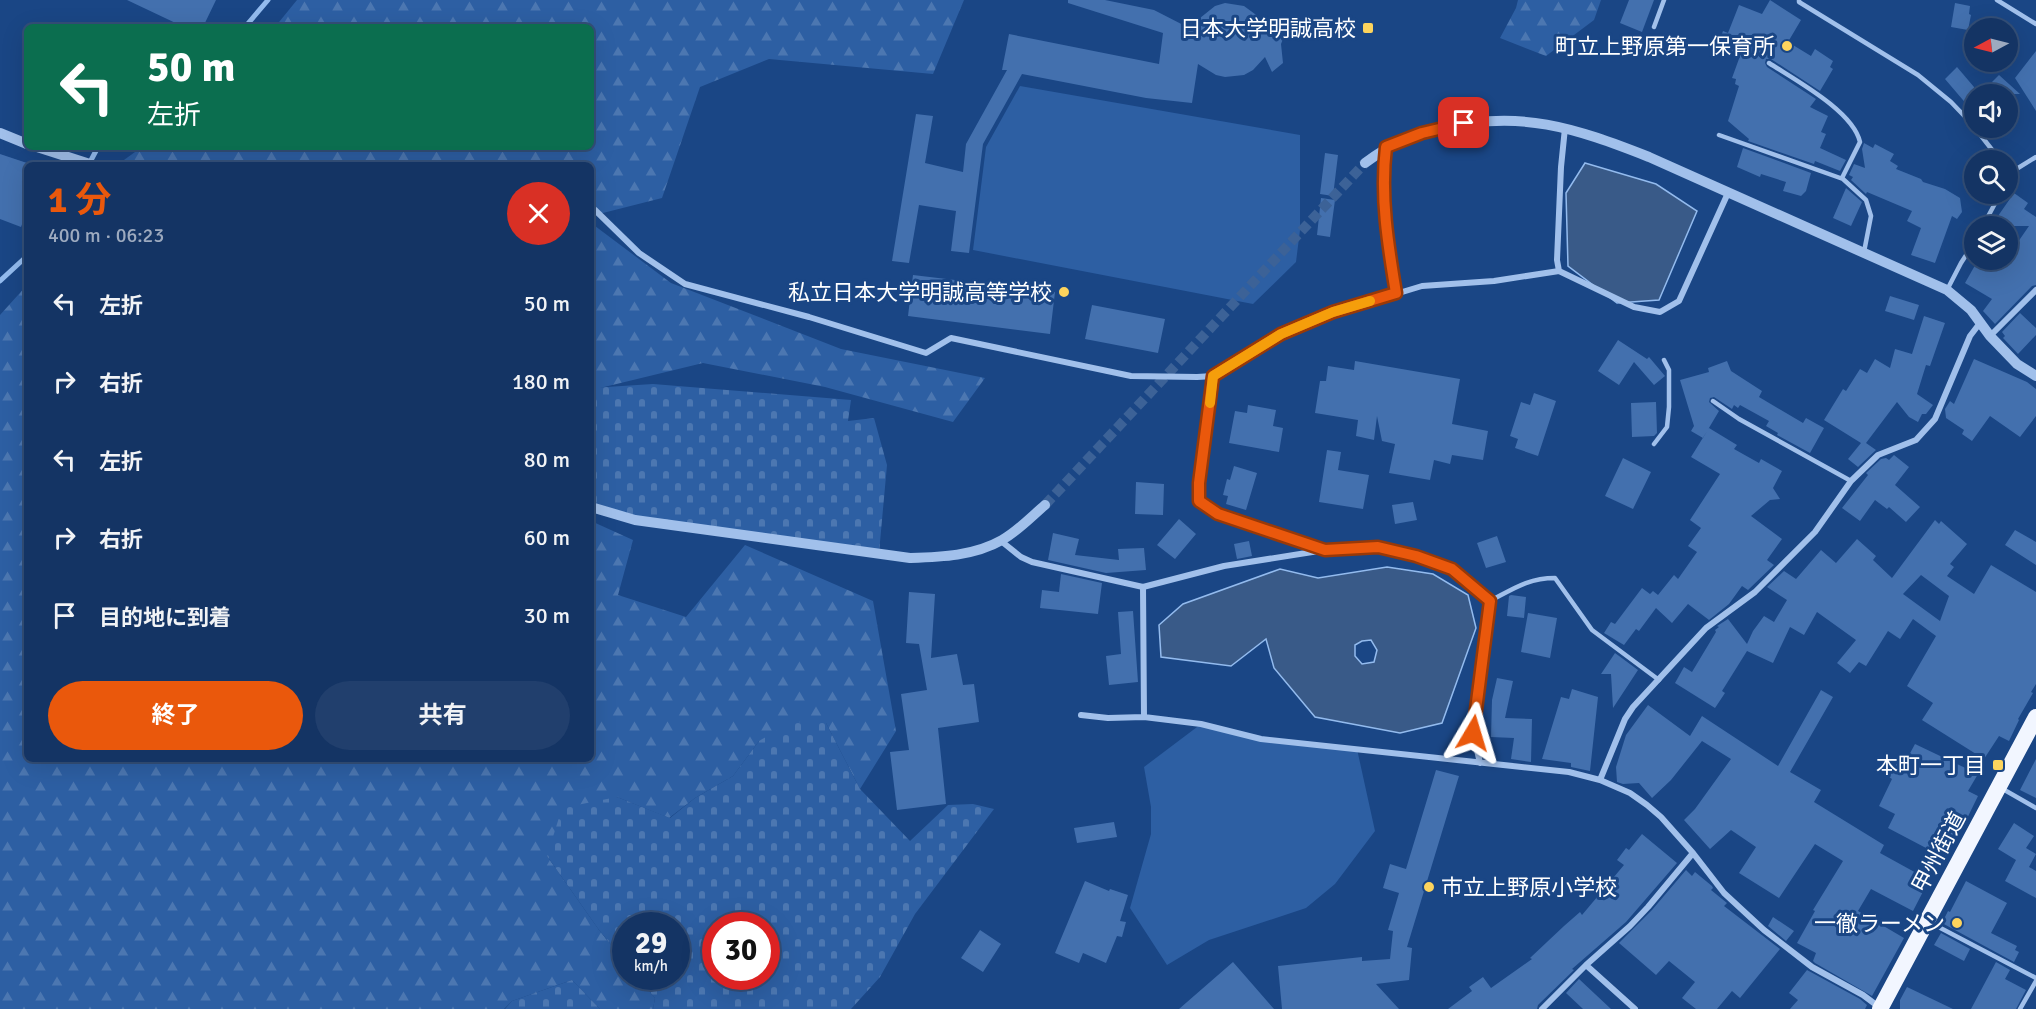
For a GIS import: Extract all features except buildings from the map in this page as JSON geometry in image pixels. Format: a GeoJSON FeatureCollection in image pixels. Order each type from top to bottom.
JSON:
{"type":"FeatureCollection","features":[{"type":"Feature","properties":{"kind":"highway","name":"甲州街道"},"geometry":{"type":"LineString","coordinates":[[1881,1009],[2036,717]]}},
{"type":"Feature","properties":{"kind":"street"},"geometry":{"type":"LineString","coordinates":[[1365,163],[1386,147],[1422,133],[1494,119],[1537,122],[1600,138],[1649,157],[1947,290],[1971,310],[1990,336],[2017,364],[2036,376]]}},
{"type":"Feature","properties":{"kind":"street"},"geometry":{"type":"LineString","coordinates":[[1559,271],[1557,260],[1565,128]]}},
{"type":"Feature","properties":{"kind":"street"},"geometry":{"type":"LineString","coordinates":[[0,133],[24,143]]}},
{"type":"Feature","properties":{"kind":"street"},"geometry":{"type":"LineString","coordinates":[[1386,147],[1383,178],[1386,226],[1396,293]]}},
{"type":"Feature","properties":{"kind":"street"},"geometry":{"type":"LineString","coordinates":[[46,150],[82,162]]}},
{"type":"Feature","properties":{"kind":"street"},"geometry":{"type":"LineString","coordinates":[[595,210],[639,253],[686,284],[809,317],[926,353],[951,338],[1131,376],[1213,376],[1281,334],[1333,312],[1422,286],[1494,281],[1559,271],[1634,307],[1660,312],[1679,301],[1728,193]]}},
{"type":"Feature","properties":{"kind":"street"},"geometry":{"type":"LineString","coordinates":[[1990,336],[2036,290]]}},
{"type":"Feature","properties":{"kind":"street"},"geometry":{"type":"LineString","coordinates":[[1600,780],[1625,719],[1633,707],[1706,628],[1755,592],[1808,539],[1851,481],[1878,455],[1916,440],[1935,419],[1970,336],[1980,323]]}},
{"type":"Feature","properties":{"kind":"street"},"geometry":{"type":"LineString","coordinates":[[1213,376],[1199,483],[1199,501],[1218,514],[1325,550]]}},
{"type":"Feature","properties":{"kind":"street"},"geometry":{"type":"LineString","coordinates":[[594,508],[635,520],[910,558],[967,553],[1001,541],[1020,528],[1045,505]]}},
{"type":"Feature","properties":{"kind":"street"},"geometry":{"type":"LineString","coordinates":[[1001,541],[1032,562],[1143,587],[1224,566],[1325,550],[1378,547],[1416,556],[1452,569],[1490,601],[1473,733],[1480,764]]}},
{"type":"Feature","properties":{"kind":"street"},"geometry":{"type":"LineString","coordinates":[[1143,587],[1144,717]]}},
{"type":"Feature","properties":{"kind":"street"},"geometry":{"type":"LineString","coordinates":[[1081,715],[1108,718],[1144,717],[1201,724],[1261,739],[1569,772],[1600,780],[1630,793],[1661,817],[1724,893],[1764,930],[1812,967],[1881,1009]]}},
{"type":"Feature","properties":{"kind":"street"},"geometry":{"type":"LineString","coordinates":[[1542,1009],[1648,907],[1693,853]]}},
{"type":"Feature","properties":{"kind":"street"},"geometry":{"type":"LineString","coordinates":[[1586,965],[1635,1009]]}},
{"type":"Feature","properties":{"kind":"lane"},"geometry":{"type":"LineString","coordinates":[[1654,27],[1664,0]]}},
{"type":"Feature","properties":{"kind":"lane"},"geometry":{"type":"LineString","coordinates":[[1799,0],[1816,13],[1918,75],[1964,116]]}},
{"type":"Feature","properties":{"kind":"lane"},"geometry":{"type":"LineString","coordinates":[[1997,0],[2036,24]]}},
{"type":"Feature","properties":{"kind":"lane"},"geometry":{"type":"LineString","coordinates":[[1770,63],[1833,105],[1858,131],[1860,142],[1842,178]]}},
{"type":"Feature","properties":{"kind":"lane"},"geometry":{"type":"LineString","coordinates":[[1719,135],[1842,178],[1866,200],[1871,216],[1864,252]]}},
{"type":"Feature","properties":{"kind":"lane"},"geometry":{"type":"LineString","coordinates":[[1983,138],[1992,150]]}},
{"type":"Feature","properties":{"kind":"lane"},"geometry":{"type":"LineString","coordinates":[[2018,168],[2036,157]]}},
{"type":"Feature","properties":{"kind":"lane"},"geometry":{"type":"LineString","coordinates":[[1947,290],[1964,258]]}},
{"type":"Feature","properties":{"kind":"lane"},"geometry":{"type":"LineString","coordinates":[[1654,444],[1667,427],[1670,407],[1669,370],[1664,360]]}},
{"type":"Feature","properties":{"kind":"lane"},"geometry":{"type":"LineString","coordinates":[[1713,401],[1739,419],[1851,481]]}},
{"type":"Feature","properties":{"kind":"lane"},"geometry":{"type":"LineString","coordinates":[[1490,601],[1539,578],[1555,578],[1593,630],[1659,680]]}},
{"type":"Feature","properties":{"kind":"lane"},"geometry":{"type":"LineString","coordinates":[[1998,787],[2036,808]]}},
{"type":"Feature","properties":{"kind":"lane"},"geometry":{"type":"LineString","coordinates":[[1927,920],[2036,979],[2020,1009]]}},
{"type":"Feature","properties":{"kind":"green space"},"geometry":{"type":"Polygon","coordinates":[[[297,0],[964,0],[933,74],[769,59],[700,87],[662,198],[594,215],[594,162],[121,162],[138,150],[594,150],[594,24],[277,24],[297,0]]]}},
{"type":"Feature","properties":{"kind":"green space"},"geometry":{"type":"Polygon","coordinates":[[[1518,0],[1601,0],[1594,20],[1546,56],[1500,38],[1518,0]]]}},
{"type":"Feature","properties":{"kind":"green space"},"geometry":{"type":"Polygon","coordinates":[[[1020,86],[1300,135],[1300,230],[1296,262],[1253,304],[973,250],[986,147],[1020,86]]]}},
{"type":"Feature","properties":{"kind":"green space"},"geometry":{"type":"Polygon","coordinates":[[[594,225],[671,283],[841,349],[985,378],[953,422],[825,387],[703,363],[594,388],[594,225]]]}},
{"type":"Feature","properties":{"kind":"green space"},"geometry":{"type":"Polygon","coordinates":[[[24,288],[24,762],[594,762],[594,522],[633,540],[618,595],[686,617],[745,545],[873,601],[896,731],[860,789],[826,723],[759,741],[733,776],[695,798],[669,818],[617,797],[547,856],[612,946],[612,990],[648,990],[655,998],[653,1009],[600,1009],[572,980],[512,1001],[504,1009],[0,1009],[0,315],[24,288]]]}},
{"type":"Feature","properties":{"kind":"green space"},"geometry":{"type":"Polygon","coordinates":[[[653,384],[851,400],[848,421],[874,418],[887,465],[879,553],[635,520],[594,508],[594,388],[653,384]]]}},
{"type":"Feature","properties":{"kind":"green space"},"geometry":{"type":"Polygon","coordinates":[[[792,722],[826,723],[860,789],[910,841],[948,805],[973,804],[994,809],[915,914],[880,977],[851,1009],[653,1009],[655,998],[648,990],[690,990],[690,912],[612,912],[612,946],[547,856],[562,808],[617,797],[670,818],[695,798],[733,776],[759,741],[792,722]]]}},
{"type":"Feature","properties":{"kind":"green space"},"geometry":{"type":"Polygon","coordinates":[[[1201,724],[1261,739],[1357,749],[1375,831],[1335,884],[1306,908],[1209,940],[1167,965],[1130,908],[1151,834],[1151,807],[1144,767],[1201,724]]]}},
{"type":"Feature","properties":{"kind":"green space"},"geometry":{"type":"Polygon","coordinates":[[[572,980],[600,1009],[505,1009],[512,1001],[572,980]]]}},
{"type":"Feature","properties":{"kind":"shaded area"},"geometry":{"type":"Polygon","coordinates":[[[1585,163],[1656,184],[1697,211],[1659,300],[1617,303],[1568,266],[1566,193],[1585,163]]]}},
{"type":"Feature","properties":{"kind":"shaded area"},"geometry":{"type":"Polygon","coordinates":[[[1387,567],[1433,574],[1468,595],[1476,628],[1442,723],[1400,733],[1315,717],[1274,668],[1266,639],[1231,666],[1161,657],[1159,625],[1183,604],[1280,569],[1318,578],[1387,567]],[[1371,640],[1355,645],[1355,656],[1362,664],[1374,662],[1377,650],[1371,640]]]}},
{"type":"Feature","properties":{"kind":"waterway"},"geometry":{"type":"LineString","coordinates":[[248,24],[268,0]]}},
{"type":"Feature","properties":{"kind":"waterway"},"geometry":{"type":"LineString","coordinates":[[90,162],[96,150]]}},
{"type":"Feature","properties":{"kind":"waterway"},"geometry":{"type":"LineString","coordinates":[[0,281],[24,259]]}},
{"type":"Feature","properties":{"kind":"tunnel"},"geometry":{"type":"LineString","coordinates":[[1045,505],[1365,163]]}},
{"type":"Feature","properties":{"kind":"slow traffic"},"geometry":{"type":"LineString","coordinates":[[1210,403],[1213,376],[1281,334],[1333,312],[1370,301]]}},
{"type":"Feature","properties":{"kind":"place","name":"日本大学明誠高校"},"geometry":{"type":"Point","coordinates":[1368,28]}},
{"type":"Feature","properties":{"kind":"place","name":"町立上野原第一保育所"},"geometry":{"type":"Point","coordinates":[1787,46]}},
{"type":"Feature","properties":{"kind":"place","name":"私立日本大学明誠高等学校"},"geometry":{"type":"Point","coordinates":[1064,292]}},
{"type":"Feature","properties":{"kind":"place","name":"本町一丁目"},"geometry":{"type":"Point","coordinates":[1998,765]}},
{"type":"Feature","properties":{"kind":"place","name":"市立上野原小学校"},"geometry":{"type":"Point","coordinates":[1429,887]}},
{"type":"Feature","properties":{"kind":"place","name":"一徹ラーメン"},"geometry":{"type":"Point","coordinates":[1957,923]}},
{"type":"Feature","properties":{"kind":"route"},"geometry":{"type":"LineString","coordinates":[[1464,123],[1422,133],[1386,147],[1383,178],[1386,226],[1396,293],[1333,312],[1281,334],[1213,376],[1199,483],[1199,501],[1218,514],[1325,550],[1378,547],[1416,556],[1452,569],[1490,601],[1473,733]]}}]}
